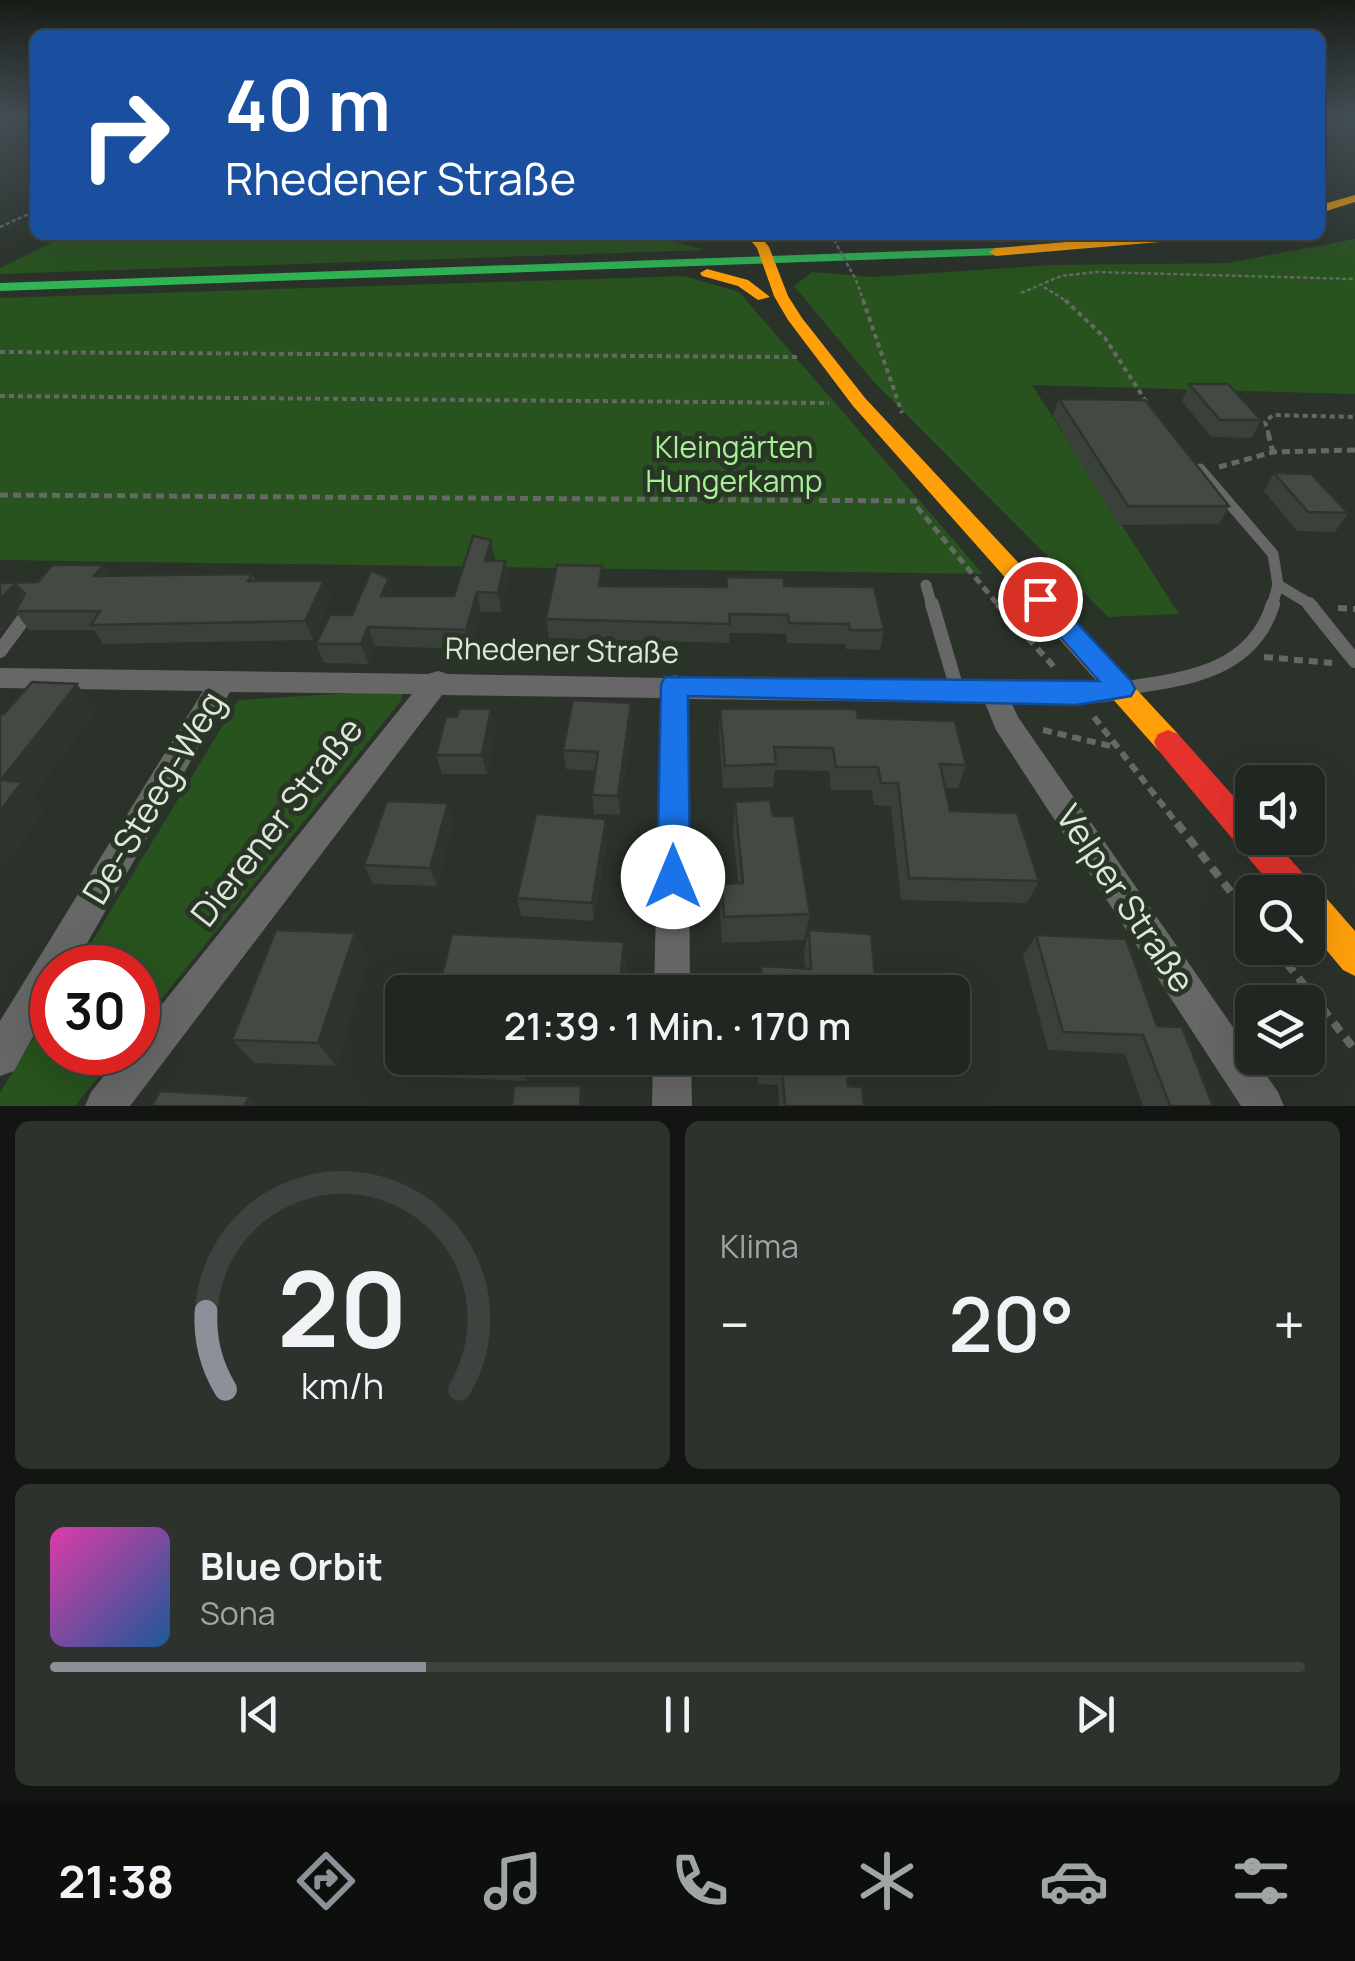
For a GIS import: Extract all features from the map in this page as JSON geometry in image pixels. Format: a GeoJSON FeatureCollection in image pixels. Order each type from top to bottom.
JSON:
{"type":"FeatureCollection","features":[{"type":"Feature","properties":{"kind":"main road"},"geometry":{"type":"LineString","coordinates":[[1325,207],[1355,198]]}},
{"type":"Feature","properties":{"kind":"main road"},"geometry":{"type":"LineString","coordinates":[[734,240],[763,296],[1122,689],[1283,875]]}},
{"type":"Feature","properties":{"kind":"main road"},"geometry":{"type":"LineString","coordinates":[[756,240],[780,296],[819,353]]}},
{"type":"Feature","properties":{"kind":"main road"},"geometry":{"type":"LineString","coordinates":[[769,240],[833,249],[1048,249],[1142,240]]}},
{"type":"Feature","properties":{"kind":"main road"},"geometry":{"type":"LineString","coordinates":[[0,287],[768,262],[833,249]]}},
{"type":"Feature","properties":{"kind":"main road"},"geometry":{"type":"LineString","coordinates":[[652,267],[723,276],[763,296]]}},
{"type":"Feature","properties":{"kind":"main road"},"geometry":{"type":"LineString","coordinates":[[1325,924],[1355,958]]}},
{"type":"Feature","properties":{"kind":"street","name":"Rhedener Straße"},"geometry":{"type":"LineString","coordinates":[[0,678],[438,681],[1076,694],[1122,689]]}},
{"type":"Feature","properties":{"kind":"street","name":"De-Steeg-Weg"},"geometry":{"type":"LineString","coordinates":[[67,945],[224,679]]}},
{"type":"Feature","properties":{"kind":"street","name":"Dierener Straße"},"geometry":{"type":"LineString","coordinates":[[106,1106],[438,681]]}},
{"type":"Feature","properties":{"kind":"street"},"geometry":{"type":"LineString","coordinates":[[672,975],[674,685]]}},
{"type":"Feature","properties":{"kind":"street","name":"Velper Straße"},"geometry":{"type":"LineString","coordinates":[[993,690],[1006,722],[1264,1106]]}},
{"type":"Feature","properties":{"kind":"street","name":"De-Steeg-Weg"},"geometry":{"type":"LineString","coordinates":[[0,1057],[30,1007]]}},
{"type":"Feature","properties":{"kind":"street"},"geometry":{"type":"LineString","coordinates":[[672,1075],[672,1106]]}},
{"type":"Feature","properties":{"kind":"lane"},"geometry":{"type":"LineString","coordinates":[[1122,689],[1200,673],[1246,652],[1262,633],[1278,585],[1273,554],[1200,469]]}},
{"type":"Feature","properties":{"kind":"lane"},"geometry":{"type":"LineString","coordinates":[[926,585],[957,690]]}},
{"type":"Feature","properties":{"kind":"lane"},"geometry":{"type":"LineString","coordinates":[[1278,585],[1314,607],[1355,661]]}},
{"type":"Feature","properties":{"kind":"lane"},"geometry":{"type":"LineString","coordinates":[[0,651],[28,613]]}},
{"type":"Feature","properties":{"kind":"path"},"geometry":{"type":"LineString","coordinates":[[0,226],[30,213]]}},
{"type":"Feature","properties":{"kind":"path"},"geometry":{"type":"LineString","coordinates":[[833,249],[856,280],[902,412]]}},
{"type":"Feature","properties":{"kind":"path"},"geometry":{"type":"LineString","coordinates":[[1021,293],[1044,287],[1061,276],[1095,272],[1355,279]]}},
{"type":"Feature","properties":{"kind":"path"},"geometry":{"type":"LineString","coordinates":[[1044,287],[1081,309],[1101,329],[1156,416]]}},
{"type":"Feature","properties":{"kind":"path"},"geometry":{"type":"LineString","coordinates":[[0,352],[819,353]]}},
{"type":"Feature","properties":{"kind":"path"},"geometry":{"type":"LineString","coordinates":[[0,396],[828,402],[840,416]]}},
{"type":"Feature","properties":{"kind":"path"},"geometry":{"type":"LineString","coordinates":[[1273,452],[1264,422],[1273,415],[1355,417]]}},
{"type":"Feature","properties":{"kind":"path"},"geometry":{"type":"LineString","coordinates":[[1200,469],[1273,452],[1355,450]]}},
{"type":"Feature","properties":{"kind":"path"},"geometry":{"type":"LineString","coordinates":[[902,488],[969,573],[1026,632],[1235,897]]}},
{"type":"Feature","properties":{"kind":"path"},"geometry":{"type":"LineString","coordinates":[[0,495],[914,502],[944,495]]}},
{"type":"Feature","properties":{"kind":"path"},"geometry":{"type":"LineString","coordinates":[[1246,652],[1286,662],[1338,663]]}},
{"type":"Feature","properties":{"kind":"path"},"geometry":{"type":"LineString","coordinates":[[1006,722],[1118,747]]}},
{"type":"Feature","properties":{"kind":"path"},"geometry":{"type":"LineString","coordinates":[[1288,965],[1355,1050]]}},
{"type":"Feature","properties":{"kind":"green space"},"geometry":{"type":"Polygon","coordinates":[[[1355,239],[1355,394],[1032,385],[1179,614],[1108,617],[873,381],[794,286],[812,272],[873,277],[1050,265],[1227,263],[1355,239]]]}},
{"type":"Feature","properties":{"kind":"green space"},"geometry":{"type":"Polygon","coordinates":[[[56,240],[665,240],[707,250],[0,274],[0,268],[56,240]]]}},
{"type":"Feature","properties":{"kind":"green space","name":"Kleingärten Hungerkamp"},"geometry":{"type":"Polygon","coordinates":[[[684,276],[739,292],[983,574],[0,560],[0,298],[684,276]]]}},
{"type":"Feature","properties":{"kind":"green space"},"geometry":{"type":"Polygon","coordinates":[[[404,690],[400,702],[160,1001],[160,945],[90,945],[238,700],[404,690]]]}},
{"type":"Feature","properties":{"kind":"green space"},"geometry":{"type":"Polygon","coordinates":[[[30,1043],[30,1075],[100,1075],[75,1106],[0,1106],[0,1093],[30,1043]]]}},
{"type":"Feature","properties":{"kind":"building"},"geometry":{"type":"Polygon","coordinates":[[[1189,384],[1228,384],[1261,420],[1220,420],[1189,384]]]}},
{"type":"Feature","properties":{"kind":"building"},"geometry":{"type":"Polygon","coordinates":[[[1059,399],[1145,400],[1229,506],[1128,506],[1059,399]]]}},
{"type":"Feature","properties":{"kind":"building"},"geometry":{"type":"Polygon","coordinates":[[[1274,473],[1311,474],[1348,513],[1308,512],[1274,473]]]}},
{"type":"Feature","properties":{"kind":"building"},"geometry":{"type":"Polygon","coordinates":[[[473,536],[491,540],[485,561],[505,561],[498,593],[477,592],[466,630],[368,627],[361,644],[316,644],[330,615],[352,615],[371,571],[389,578],[381,596],[454,596],[473,536]]]}},
{"type":"Feature","properties":{"kind":"building"},"geometry":{"type":"Polygon","coordinates":[[[52,565],[103,565],[94,576],[252,574],[248,581],[324,581],[305,621],[91,625],[100,611],[15,611],[25,594],[15,584],[0,599],[0,583],[38,582],[52,565]]]}},
{"type":"Feature","properties":{"kind":"building"},"geometry":{"type":"Polygon","coordinates":[[[557,565],[602,566],[599,586],[727,587],[727,577],[784,578],[784,586],[874,587],[884,630],[850,630],[849,624],[789,623],[788,615],[729,614],[730,624],[546,619],[557,565]]]}},
{"type":"Feature","properties":{"kind":"building"},"geometry":{"type":"Polygon","coordinates":[[[32,682],[77,684],[1,780],[22,782],[0,811],[0,714],[32,682]]]}},
{"type":"Feature","properties":{"kind":"building"},"geometry":{"type":"Polygon","coordinates":[[[573,700],[631,703],[618,796],[592,795],[598,752],[563,750],[573,700]]]}},
{"type":"Feature","properties":{"kind":"building"},"geometry":{"type":"Polygon","coordinates":[[[459,709],[491,709],[482,755],[436,755],[446,717],[457,717],[459,709]]]}},
{"type":"Feature","properties":{"kind":"building"},"geometry":{"type":"Polygon","coordinates":[[[720,709],[856,709],[858,718],[955,721],[966,765],[940,764],[950,811],[1017,813],[1039,881],[909,878],[898,783],[881,783],[878,767],[836,767],[833,748],[774,747],[776,764],[725,766],[720,709]]]}},
{"type":"Feature","properties":{"kind":"building"},"geometry":{"type":"Polygon","coordinates":[[[770,800],[773,816],[794,816],[810,914],[724,917],[722,884],[743,883],[735,802],[770,800]]]}},
{"type":"Feature","properties":{"kind":"building"},"geometry":{"type":"Polygon","coordinates":[[[387,801],[448,803],[430,868],[364,865],[387,801]]]}},
{"type":"Feature","properties":{"kind":"building"},"geometry":{"type":"Polygon","coordinates":[[[536,814],[606,819],[592,903],[517,898],[536,814]]]}},
{"type":"Feature","properties":{"kind":"building"},"geometry":{"type":"Polygon","coordinates":[[[276,930],[355,933],[318,1043],[232,1040],[276,930]]]}},
{"type":"Feature","properties":{"kind":"building"},"geometry":{"type":"Polygon","coordinates":[[[809,930],[871,934],[875,975],[761,975],[761,966],[811,969],[809,930]]]}},
{"type":"Feature","properties":{"kind":"building"},"geometry":{"type":"Polygon","coordinates":[[[452,934],[624,942],[621,975],[442,975],[452,934]]]}},
{"type":"Feature","properties":{"kind":"building"},"geometry":{"type":"Polygon","coordinates":[[[1036,935],[1126,939],[1157,1026],[1182,1027],[1213,1106],[1170,1106],[1143,1035],[1063,1032],[1036,935]]]}},
{"type":"Feature","properties":{"kind":"building"},"geometry":{"type":"Polygon","coordinates":[[[783,1075],[847,1075],[848,1086],[862,1087],[864,1106],[785,1106],[783,1075]]]}},
{"type":"Feature","properties":{"kind":"building"},"geometry":{"type":"Polygon","coordinates":[[[514,1086],[581,1086],[580,1106],[512,1106],[514,1086]]]}},
{"type":"Feature","properties":{"kind":"building"},"geometry":{"type":"Polygon","coordinates":[[[160,1091],[249,1096],[245,1106],[152,1106],[160,1091]]]}},
{"type":"Feature","properties":{"kind":"traffic: fast"},"geometry":{"type":"LineString","coordinates":[[0,287],[996,252]]}},
{"type":"Feature","properties":{"kind":"traffic: slow"},"geometry":{"type":"LineString","coordinates":[[1325,207],[1355,198]]}},
{"type":"Feature","properties":{"kind":"traffic: slow"},"geometry":{"type":"LineString","coordinates":[[757,240],[796,320],[859,402],[1168,742]]}},
{"type":"Feature","properties":{"kind":"traffic: slow"},"geometry":{"type":"LineString","coordinates":[[996,252],[1136,240]]}},
{"type":"Feature","properties":{"kind":"traffic: slow"},"geometry":{"type":"LineString","coordinates":[[707,273],[743,283],[763,297]]}},
{"type":"Feature","properties":{"kind":"traffic: slow"},"geometry":{"type":"LineString","coordinates":[[1325,923],[1355,958]]}},
{"type":"Feature","properties":{"kind":"traffic: jam"},"geometry":{"type":"LineString","coordinates":[[1168,742],[1283,875]]}},
{"type":"Feature","properties":{"kind":"route"},"geometry":{"type":"LineString","coordinates":[[673,877],[674,685],[1076,694],[1122,689],[1040,599]]}}]}
